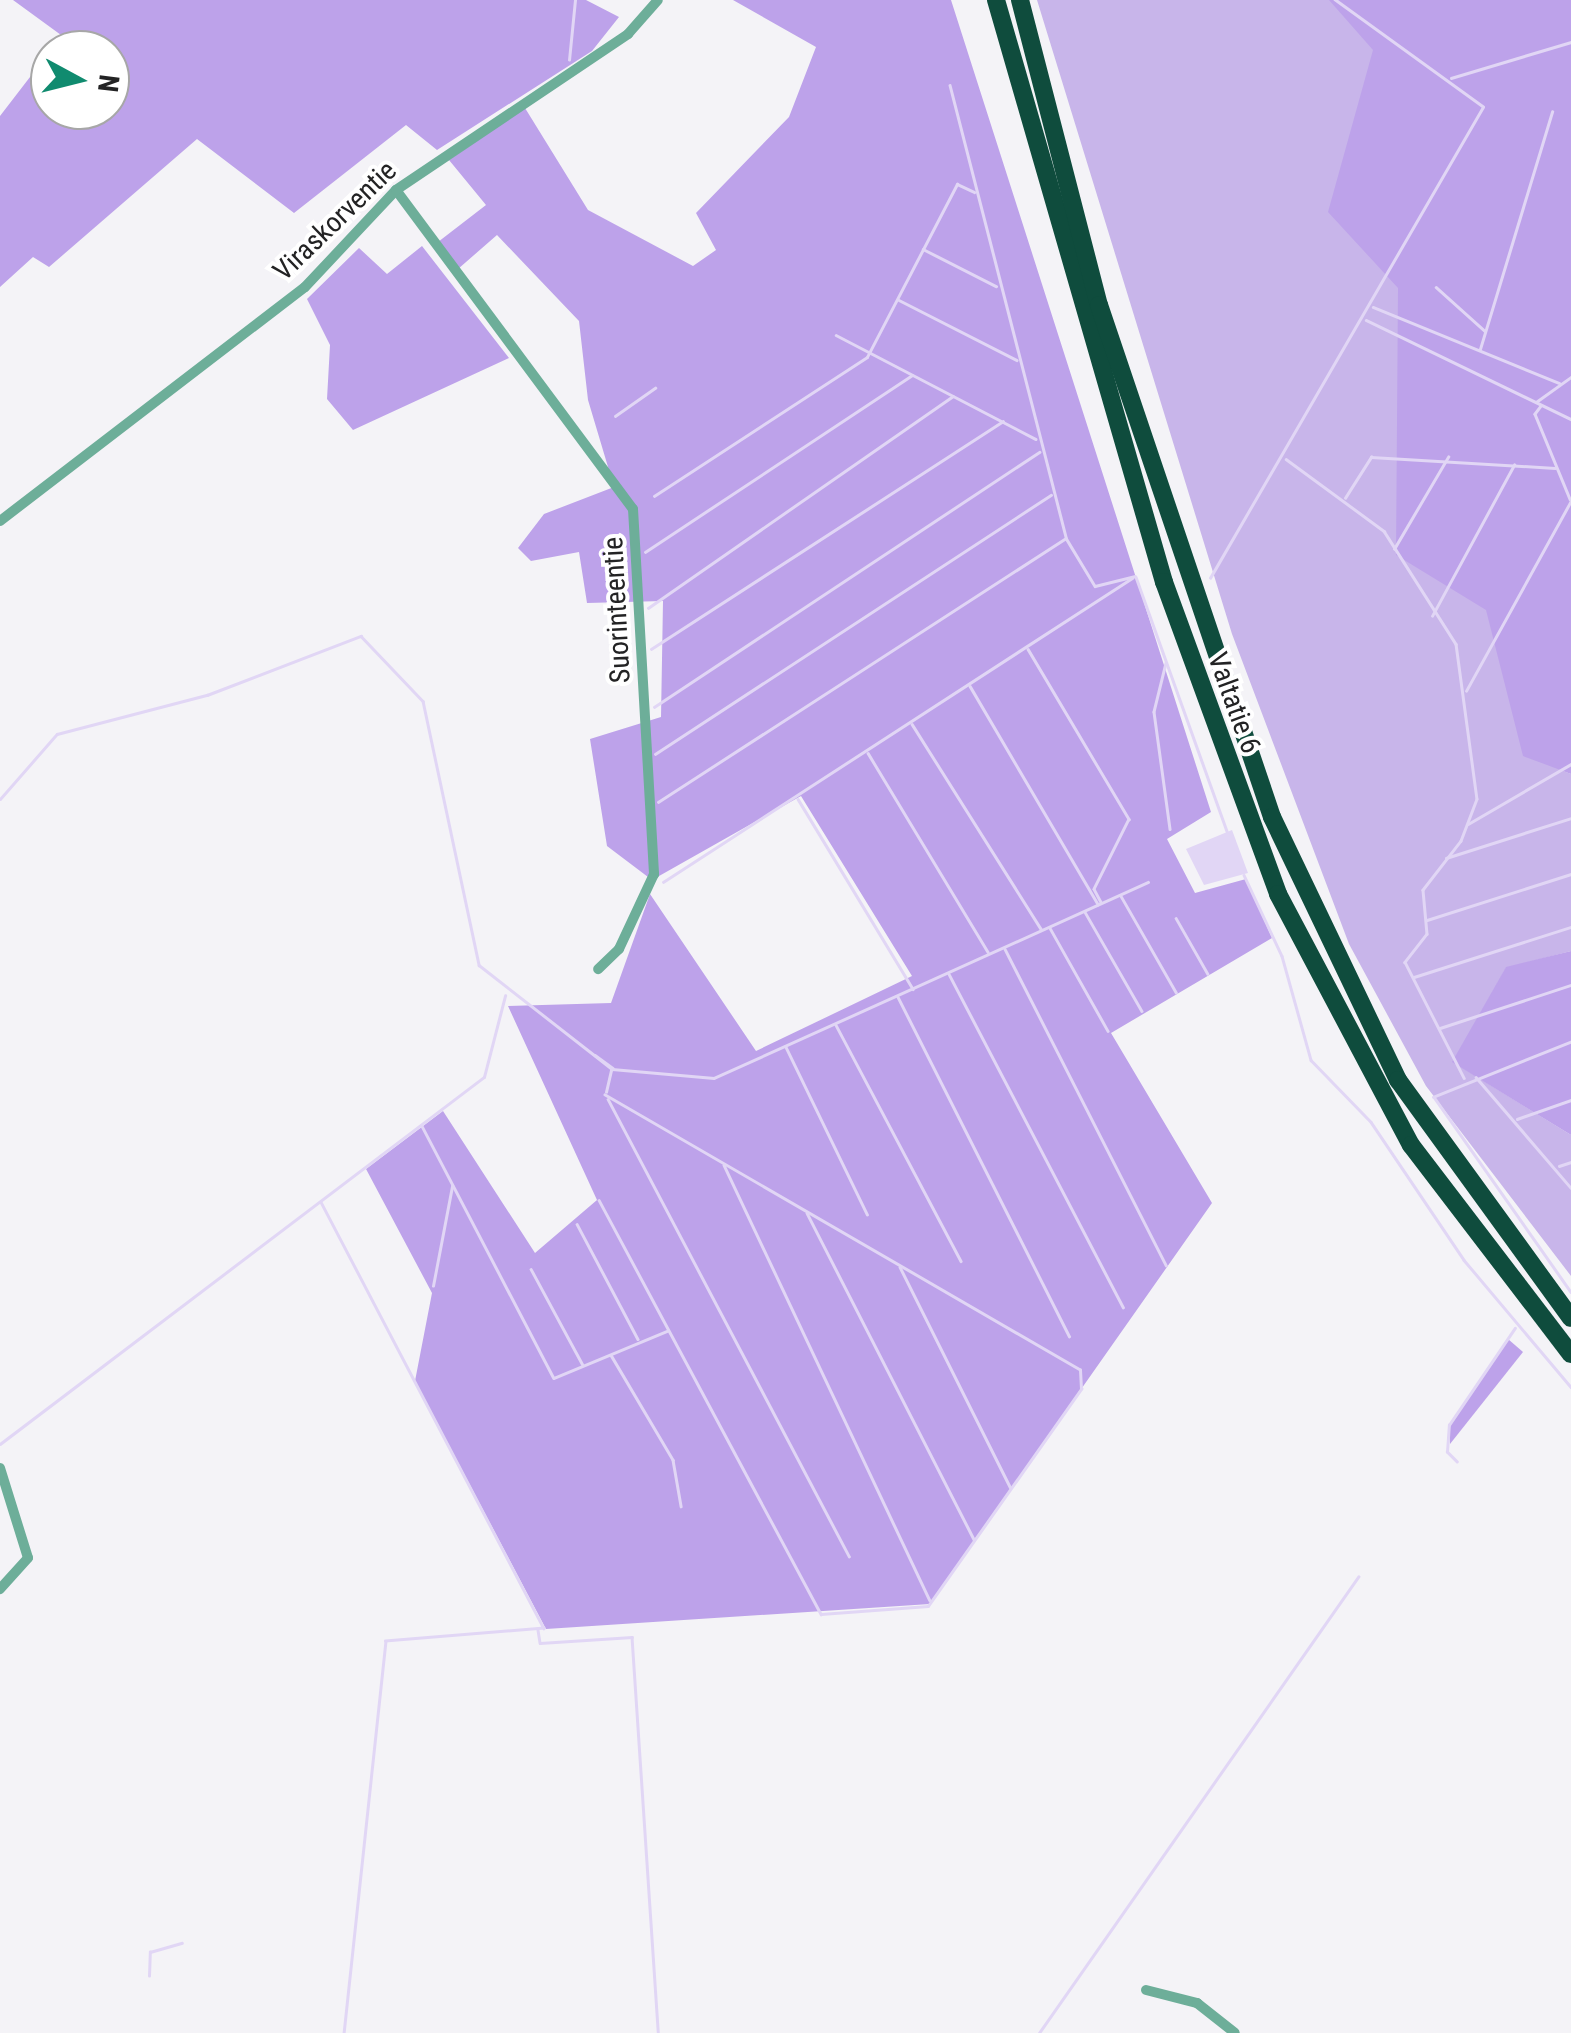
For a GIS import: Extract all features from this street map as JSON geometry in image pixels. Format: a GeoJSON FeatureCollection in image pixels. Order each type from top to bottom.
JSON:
{"type":"FeatureCollection","features":[{"type":"Feature","properties":{"kind":"highway","name":"Valtatie 6"},"geometry":{"type":"LineString","coordinates":[[996,0],[1164,582],[1278,894],[1411,1145],[1571,1354]]}},
{"type":"Feature","properties":{"kind":"highway","name":"Valtatie 6"},"geometry":{"type":"LineString","coordinates":[[1020,0],[1099,306],[1232,710],[1298,879],[1398,1080],[1571,1318]]}},
{"type":"Feature","properties":{"kind":"street","name":"Viraskorventie"},"geometry":{"type":"LineString","coordinates":[[0,521],[305,287],[396,190],[616,40],[658,0]]}},
{"type":"Feature","properties":{"kind":"street","name":"Suorinteentie"},"geometry":{"type":"LineString","coordinates":[[396,190],[633,509],[654,874],[619,949],[598,969]]}},
{"type":"Feature","properties":{"kind":"street"},"geometry":{"type":"LineString","coordinates":[[0,1468],[28,1558],[0,1589]]}},
{"type":"Feature","properties":{"kind":"street"},"geometry":{"type":"LineString","coordinates":[[1146,1990],[1197,2002],[1235,2033]]}},
{"type":"Feature","properties":{"kind":"shaded area"},"geometry":{"type":"Polygon","coordinates":[[[13,0],[586,0],[619,17],[592,51],[437,150],[406,125],[294,213],[197,139],[49,267],[33,257],[0,287],[0,116],[30,77],[30,130],[130,130],[130,30],[54,30],[13,0]]]}},
{"type":"Feature","properties":{"kind":"shaded area"},"geometry":{"type":"Polygon","coordinates":[[[733,0],[951,0],[1211,812],[1167,839],[1195,893],[1246,879],[1272,938],[1111,1033],[1212,1203],[930,1604],[546,1629],[415,1381],[432,1293],[366,1169],[443,1111],[535,1253],[597,1200],[508,1006],[611,1003],[650,894],[756,1051],[912,976],[801,796],[652,880],[607,846],[590,739],[661,717],[663,601],[587,603],[579,552],[531,561],[518,548],[544,514],[614,487],[588,400],[579,321],[497,235],[458,269],[438,242],[486,205],[449,160],[525,108],[588,210],[693,266],[716,250],[696,213],[789,117],[816,47],[733,0]]]}},
{"type":"Feature","properties":{"kind":"shaded area"},"geometry":{"type":"Polygon","coordinates":[[[1037,0],[1571,0],[1571,764],[1561,770],[1571,774],[1571,951],[1506,968],[1453,1062],[1571,1135],[1571,1276],[1426,1086],[1349,944],[1232,634],[1037,0]]]}},
{"type":"Feature","properties":{"kind":"shaded area"},"geometry":{"type":"Polygon","coordinates":[[[1329,0],[1571,0],[1571,774],[1523,756],[1486,610],[1396,555],[1398,288],[1328,212],[1373,50],[1329,0]]]}},
{"type":"Feature","properties":{"kind":"shaded area"},"geometry":{"type":"Polygon","coordinates":[[[422,246],[509,358],[353,430],[327,399],[330,345],[307,299],[359,248],[387,274],[422,246]]]}},
{"type":"Feature","properties":{"kind":"shaded area"},"geometry":{"type":"Polygon","coordinates":[[[1232,830],[1248,873],[1204,885],[1186,849],[1232,830]]]}},
{"type":"Feature","properties":{"kind":"shaded area"},"geometry":{"type":"Polygon","coordinates":[[[1571,951],[1571,1135],[1452,1062],[1506,967],[1571,951]]]}},
{"type":"Feature","properties":{"kind":"shaded area"},"geometry":{"type":"Polygon","coordinates":[[[1508,1339],[1523,1352],[1450,1444],[1449,1425],[1508,1339]]]}},
{"type":"Feature","properties":{"kind":"waterway"},"geometry":{"type":"LineString","coordinates":[[569,60],[575,0]]}},
{"type":"Feature","properties":{"kind":"waterway"},"geometry":{"type":"LineString","coordinates":[[1210,578],[1483,107],[1335,0]]}},
{"type":"Feature","properties":{"kind":"waterway"},"geometry":{"type":"LineString","coordinates":[[1451,78],[1571,42]]}},
{"type":"Feature","properties":{"kind":"waterway"},"geometry":{"type":"LineString","coordinates":[[950,85],[1066,538],[1095,586],[1135,576]]}},
{"type":"Feature","properties":{"kind":"waterway"},"geometry":{"type":"LineString","coordinates":[[1480,349],[1552,112]]}},
{"type":"Feature","properties":{"kind":"waterway"},"geometry":{"type":"LineString","coordinates":[[654,496],[867,357],[957,184],[974,192]]}},
{"type":"Feature","properties":{"kind":"waterway"},"geometry":{"type":"LineString","coordinates":[[923,249],[996,286]]}},
{"type":"Feature","properties":{"kind":"waterway"},"geometry":{"type":"LineString","coordinates":[[1436,287],[1485,331]]}},
{"type":"Feature","properties":{"kind":"waterway"},"geometry":{"type":"LineString","coordinates":[[899,300],[1017,360]]}},
{"type":"Feature","properties":{"kind":"waterway"},"geometry":{"type":"LineString","coordinates":[[1373,307],[1559,383]]}},
{"type":"Feature","properties":{"kind":"waterway"},"geometry":{"type":"LineString","coordinates":[[1366,320],[1571,419]]}},
{"type":"Feature","properties":{"kind":"waterway"},"geometry":{"type":"LineString","coordinates":[[836,335],[1036,439]]}},
{"type":"Feature","properties":{"kind":"waterway"},"geometry":{"type":"LineString","coordinates":[[645,552],[912,375]]}},
{"type":"Feature","properties":{"kind":"waterway"},"geometry":{"type":"LineString","coordinates":[[1536,402],[1571,377]]}},
{"type":"Feature","properties":{"kind":"waterway"},"geometry":{"type":"LineString","coordinates":[[615,416],[655,388]]}},
{"type":"Feature","properties":{"kind":"waterway"},"geometry":{"type":"LineString","coordinates":[[648,608],[953,396]]}},
{"type":"Feature","properties":{"kind":"waterway"},"geometry":{"type":"LineString","coordinates":[[1541,406],[1535,414],[1570,499]]}},
{"type":"Feature","properties":{"kind":"waterway"},"geometry":{"type":"LineString","coordinates":[[651,649],[1003,421]]}},
{"type":"Feature","properties":{"kind":"waterway"},"geometry":{"type":"LineString","coordinates":[[654,707],[1039,452]]}},
{"type":"Feature","properties":{"kind":"waterway"},"geometry":{"type":"LineString","coordinates":[[1345,498],[1371,457],[1555,468]]}},
{"type":"Feature","properties":{"kind":"waterway"},"geometry":{"type":"LineString","coordinates":[[1394,549],[1448,457]]}},
{"type":"Feature","properties":{"kind":"waterway"},"geometry":{"type":"LineString","coordinates":[[1286,459],[1384,531],[1456,644],[1477,799],[1461,841],[1423,890],[1427,934],[1405,962],[1464,1078]]}},
{"type":"Feature","properties":{"kind":"waterway"},"geometry":{"type":"LineString","coordinates":[[1432,616],[1514,465]]}},
{"type":"Feature","properties":{"kind":"waterway"},"geometry":{"type":"LineString","coordinates":[[655,754],[1051,495]]}},
{"type":"Feature","properties":{"kind":"waterway"},"geometry":{"type":"LineString","coordinates":[[1466,691],[1571,501]]}},
{"type":"Feature","properties":{"kind":"waterway"},"geometry":{"type":"LineString","coordinates":[[658,802],[1065,539]]}},
{"type":"Feature","properties":{"kind":"waterway"},"geometry":{"type":"LineString","coordinates":[[1136,577],[1227,831]]}},
{"type":"Feature","properties":{"kind":"waterway"},"geometry":{"type":"LineString","coordinates":[[663,882],[1132,578]]}},
{"type":"Feature","properties":{"kind":"waterway"},"geometry":{"type":"LineString","coordinates":[[0,799],[57,734],[207,695],[361,636],[423,701],[479,965],[612,1069],[714,1078],[1148,882]]}},
{"type":"Feature","properties":{"kind":"waterway"},"geometry":{"type":"LineString","coordinates":[[1028,649],[1129,819],[1094,889],[1101,902]]}},
{"type":"Feature","properties":{"kind":"waterway"},"geometry":{"type":"LineString","coordinates":[[1166,663],[1154,712],[1170,829]]}},
{"type":"Feature","properties":{"kind":"waterway"},"geometry":{"type":"LineString","coordinates":[[970,686],[1098,904]]}},
{"type":"Feature","properties":{"kind":"waterway"},"geometry":{"type":"LineString","coordinates":[[912,724],[1041,929]]}},
{"type":"Feature","properties":{"kind":"waterway"},"geometry":{"type":"LineString","coordinates":[[868,753],[988,952]]}},
{"type":"Feature","properties":{"kind":"waterway"},"geometry":{"type":"LineString","coordinates":[[1468,824],[1571,764]]}},
{"type":"Feature","properties":{"kind":"waterway"},"geometry":{"type":"LineString","coordinates":[[798,799],[913,989]]}},
{"type":"Feature","properties":{"kind":"waterway"},"geometry":{"type":"LineString","coordinates":[[1446,858],[1571,818]]}},
{"type":"Feature","properties":{"kind":"waterway"},"geometry":{"type":"LineString","coordinates":[[1427,920],[1571,874]]}},
{"type":"Feature","properties":{"kind":"waterway"},"geometry":{"type":"LineString","coordinates":[[1244,875],[1282,956],[1311,1060],[1371,1122],[1464,1260],[1571,1387]]}},
{"type":"Feature","properties":{"kind":"waterway"},"geometry":{"type":"LineString","coordinates":[[1121,896],[1176,992]]}},
{"type":"Feature","properties":{"kind":"waterway"},"geometry":{"type":"LineString","coordinates":[[1085,912],[1142,1011]]}},
{"type":"Feature","properties":{"kind":"waterway"},"geometry":{"type":"LineString","coordinates":[[1176,918],[1208,974]]}},
{"type":"Feature","properties":{"kind":"waterway"},"geometry":{"type":"LineString","coordinates":[[1414,977],[1571,927]]}},
{"type":"Feature","properties":{"kind":"waterway"},"geometry":{"type":"LineString","coordinates":[[1050,928],[1108,1031]]}},
{"type":"Feature","properties":{"kind":"waterway"},"geometry":{"type":"LineString","coordinates":[[1005,949],[1166,1265]]}},
{"type":"Feature","properties":{"kind":"waterway"},"geometry":{"type":"LineString","coordinates":[[949,974],[1123,1307]]}},
{"type":"Feature","properties":{"kind":"waterway"},"geometry":{"type":"LineString","coordinates":[[1440,1028],[1571,985]]}},
{"type":"Feature","properties":{"kind":"waterway"},"geometry":{"type":"LineString","coordinates":[[0,1444],[484,1077],[505,996]]}},
{"type":"Feature","properties":{"kind":"waterway"},"geometry":{"type":"LineString","coordinates":[[898,997],[1069,1336]]}},
{"type":"Feature","properties":{"kind":"waterway"},"geometry":{"type":"LineString","coordinates":[[836,1025],[961,1261]]}},
{"type":"Feature","properties":{"kind":"waterway"},"geometry":{"type":"LineString","coordinates":[[1571,1042],[1434,1097],[1571,1292]]}},
{"type":"Feature","properties":{"kind":"waterway"},"geometry":{"type":"LineString","coordinates":[[786,1047],[867,1214]]}},
{"type":"Feature","properties":{"kind":"waterway"},"geometry":{"type":"LineString","coordinates":[[595,1055],[613,1068]]}},
{"type":"Feature","properties":{"kind":"waterway"},"geometry":{"type":"LineString","coordinates":[[606,1092],[611,1070]]}},
{"type":"Feature","properties":{"kind":"waterway"},"geometry":{"type":"LineString","coordinates":[[1476,1077],[1571,1188]]}},
{"type":"Feature","properties":{"kind":"waterway"},"geometry":{"type":"LineString","coordinates":[[599,1200],[821,1614],[928,1606],[1081,1389],[1080,1370],[605,1095]]}},
{"type":"Feature","properties":{"kind":"waterway"},"geometry":{"type":"LineString","coordinates":[[608,1099],[849,1556]]}},
{"type":"Feature","properties":{"kind":"waterway"},"geometry":{"type":"LineString","coordinates":[[1517,1119],[1571,1100]]}},
{"type":"Feature","properties":{"kind":"waterway"},"geometry":{"type":"LineString","coordinates":[[422,1126],[554,1378],[667,1331]]}},
{"type":"Feature","properties":{"kind":"waterway"},"geometry":{"type":"LineString","coordinates":[[1559,1166],[1571,1162]]}},
{"type":"Feature","properties":{"kind":"waterway"},"geometry":{"type":"LineString","coordinates":[[724,1165],[930,1600]]}},
{"type":"Feature","properties":{"kind":"waterway"},"geometry":{"type":"LineString","coordinates":[[433,1286],[452,1186]]}},
{"type":"Feature","properties":{"kind":"waterway"},"geometry":{"type":"LineString","coordinates":[[321,1202],[544,1628],[386,1641],[344,2033]]}},
{"type":"Feature","properties":{"kind":"waterway"},"geometry":{"type":"LineString","coordinates":[[807,1213],[974,1540]]}},
{"type":"Feature","properties":{"kind":"waterway"},"geometry":{"type":"LineString","coordinates":[[577,1224],[638,1339]]}},
{"type":"Feature","properties":{"kind":"waterway"},"geometry":{"type":"LineString","coordinates":[[900,1267],[1010,1487]]}},
{"type":"Feature","properties":{"kind":"waterway"},"geometry":{"type":"LineString","coordinates":[[531,1269],[583,1365]]}},
{"type":"Feature","properties":{"kind":"waterway"},"geometry":{"type":"LineString","coordinates":[[1457,1462],[1447,1452],[1449,1425],[1515,1328]]}},
{"type":"Feature","properties":{"kind":"waterway"},"geometry":{"type":"LineString","coordinates":[[611,1355],[673,1460],[681,1506]]}},
{"type":"Feature","properties":{"kind":"waterway"},"geometry":{"type":"LineString","coordinates":[[1039,2033],[1358,1577]]}},
{"type":"Feature","properties":{"kind":"waterway"},"geometry":{"type":"LineString","coordinates":[[538,1630],[540,1643],[632,1637],[658,2033]]}},
{"type":"Feature","properties":{"kind":"waterway"},"geometry":{"type":"LineString","coordinates":[[149,1976],[150,1952],[182,1943]]}}]}
